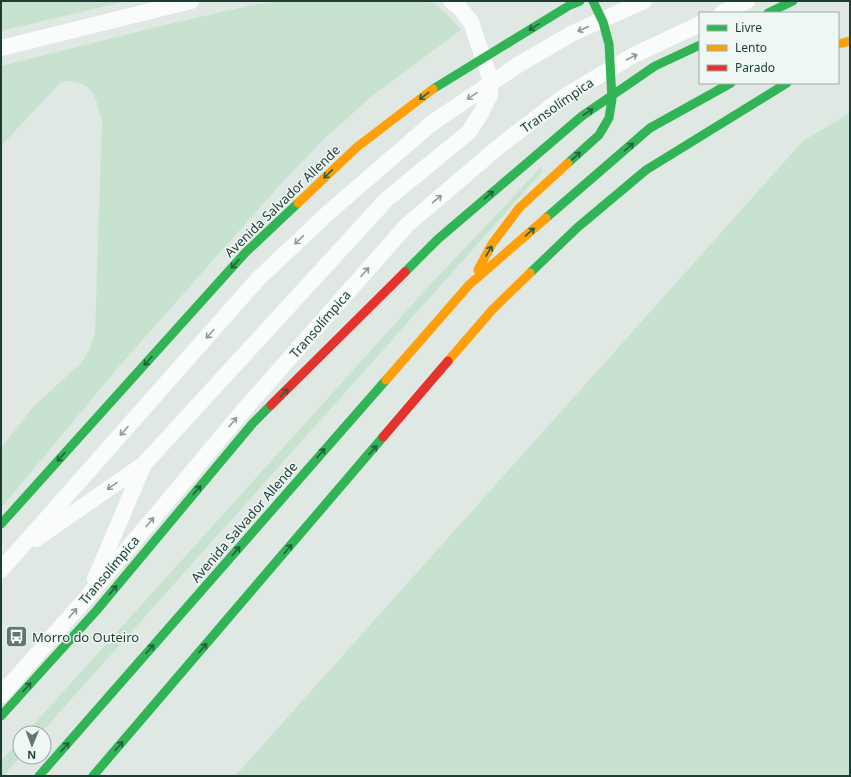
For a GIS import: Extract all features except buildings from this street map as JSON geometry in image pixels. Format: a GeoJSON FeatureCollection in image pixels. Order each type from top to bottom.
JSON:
{"type":"FeatureCollection","features":[{"type":"Feature","properties":{"kind":"main road","name":"Avenida Salvador Allende"},"geometry":{"type":"LineString","coordinates":[[1,524],[245,254],[357,146],[436,87],[570,5],[580,1]]}},
{"type":"Feature","properties":{"kind":"main road"},"geometry":{"type":"LineString","coordinates":[[469,285],[492,244],[519,208],[599,135],[609,118],[612,99],[609,44],[603,22],[593,1]]}},
{"type":"Feature","properties":{"kind":"main road"},"geometry":{"type":"LineString","coordinates":[[770,12],[793,1]]}},
{"type":"Feature","properties":{"kind":"main road"},"geometry":{"type":"LineString","coordinates":[[839,44],[850,42]]}},
{"type":"Feature","properties":{"kind":"main road"},"geometry":{"type":"LineString","coordinates":[[839,50],[850,42]]}},
{"type":"Feature","properties":{"kind":"main road"},"geometry":{"type":"LineString","coordinates":[[1,716],[96,611],[253,423],[438,239],[582,116],[655,66],[699,45]]}},
{"type":"Feature","properties":{"kind":"main road"},"geometry":{"type":"LineString","coordinates":[[469,285],[650,128],[729,84]]}},
{"type":"Feature","properties":{"kind":"main road"},"geometry":{"type":"LineString","coordinates":[[94,776],[493,309],[578,227],[646,170],[785,84]]}},
{"type":"Feature","properties":{"kind":"main road","name":"Avenida Salvador Allende"},"geometry":{"type":"LineString","coordinates":[[39,776],[469,285]]}},
{"type":"Feature","properties":{"kind":"lane"},"geometry":{"type":"LineString","coordinates":[[1,48],[191,1]]}},
{"type":"Feature","properties":{"kind":"lane"},"geometry":{"type":"LineString","coordinates":[[15,554],[144,464],[388,199],[469,132],[490,95],[490,78],[471,22],[458,6],[451,1]]}},
{"type":"Feature","properties":{"kind":"lane"},"geometry":{"type":"LineString","coordinates":[[1,570],[258,280],[328,213],[432,123],[518,65],[573,33],[644,1]]}},
{"type":"Feature","properties":{"kind":"lane"},"geometry":{"type":"LineString","coordinates":[[724,12],[747,1]]}},
{"type":"Feature","properties":{"kind":"lane","name":"Transolímpica"},"geometry":{"type":"LineString","coordinates":[[1,695],[88,595],[243,411],[407,225],[502,144],[565,96],[632,56],[699,24]]}},
{"type":"Feature","properties":{"kind":"lane"},"geometry":{"type":"LineString","coordinates":[[88,595],[144,464]]}},
{"type":"Feature","properties":{"kind":"green space"},"geometry":{"type":"Polygon","coordinates":[[[1,1],[127,1],[1,31],[1,1]]]}},
{"type":"Feature","properties":{"kind":"green space"},"geometry":{"type":"Polygon","coordinates":[[[281,1],[425,1],[435,4],[449,16],[461,30],[371,97],[323,140],[276,189],[116,370],[1,508],[1,448],[34,406],[82,362],[90,348],[95,333],[102,119],[94,96],[88,88],[83,84],[64,81],[60,83],[1,146],[1,66],[152,28],[252,5],[281,1]]]}},
{"type":"Feature","properties":{"kind":"green space"},"geometry":{"type":"Polygon","coordinates":[[[850,113],[850,776],[235,776],[803,141],[850,113]]]}},
{"type":"Feature","properties":{"kind":"green space"},"geometry":{"type":"Polygon","coordinates":[[[542,166],[541,173],[48,725],[33,725],[429,286],[542,166]]]}},
{"type":"Feature","properties":{"kind":"green space"},"geometry":{"type":"Polygon","coordinates":[[[12,749],[13,765],[3,776],[1,776],[1,761],[12,749]]]}},
{"type":"Feature","properties":{"kind":"traffic: fast"},"geometry":{"type":"LineString","coordinates":[[433,89],[570,5],[580,1]]}},
{"type":"Feature","properties":{"kind":"traffic: fast"},"geometry":{"type":"LineString","coordinates":[[568,163],[599,135],[609,118],[612,99],[609,44],[603,22],[593,1]]}},
{"type":"Feature","properties":{"kind":"traffic: fast"},"geometry":{"type":"LineString","coordinates":[[770,12],[793,1]]}},
{"type":"Feature","properties":{"kind":"traffic: fast"},"geometry":{"type":"LineString","coordinates":[[405,272],[438,239],[582,116],[655,66],[699,45]]}},
{"type":"Feature","properties":{"kind":"traffic: fast"},"geometry":{"type":"LineString","coordinates":[[546,218],[650,128],[729,84]]}},
{"type":"Feature","properties":{"kind":"traffic: fast"},"geometry":{"type":"LineString","coordinates":[[530,273],[578,227],[646,170],[785,84]]}},
{"type":"Feature","properties":{"kind":"traffic: fast"},"geometry":{"type":"LineString","coordinates":[[1,524],[245,253],[298,203]]}},
{"type":"Feature","properties":{"kind":"traffic: fast"},"geometry":{"type":"LineString","coordinates":[[39,776],[386,380]]}},
{"type":"Feature","properties":{"kind":"traffic: fast"},"geometry":{"type":"LineString","coordinates":[[1,716],[96,611],[253,423],[271,405]]}},
{"type":"Feature","properties":{"kind":"traffic: fast"},"geometry":{"type":"LineString","coordinates":[[93,776],[383,437]]}},
{"type":"Feature","properties":{"kind":"traffic: slow"},"geometry":{"type":"LineString","coordinates":[[839,44],[850,41]]}},
{"type":"Feature","properties":{"kind":"traffic: slow"},"geometry":{"type":"LineString","coordinates":[[298,203],[357,147],[433,89]]}},
{"type":"Feature","properties":{"kind":"traffic: slow"},"geometry":{"type":"LineString","coordinates":[[478,270],[492,244],[519,208],[568,163]]}},
{"type":"Feature","properties":{"kind":"traffic: slow"},"geometry":{"type":"LineString","coordinates":[[386,380],[469,285],[546,218]]}},
{"type":"Feature","properties":{"kind":"traffic: slow"},"geometry":{"type":"LineString","coordinates":[[448,361],[493,309],[530,273]]}},
{"type":"Feature","properties":{"kind":"traffic: jam"},"geometry":{"type":"LineString","coordinates":[[271,405],[405,272]]}},
{"type":"Feature","properties":{"kind":"traffic: jam"},"geometry":{"type":"LineString","coordinates":[[383,437],[448,361]]}},
{"type":"Feature","properties":{"kind":"place","name":"Morro do Outeiro"},"geometry":{"type":"Point","coordinates":[17,637]}}]}
